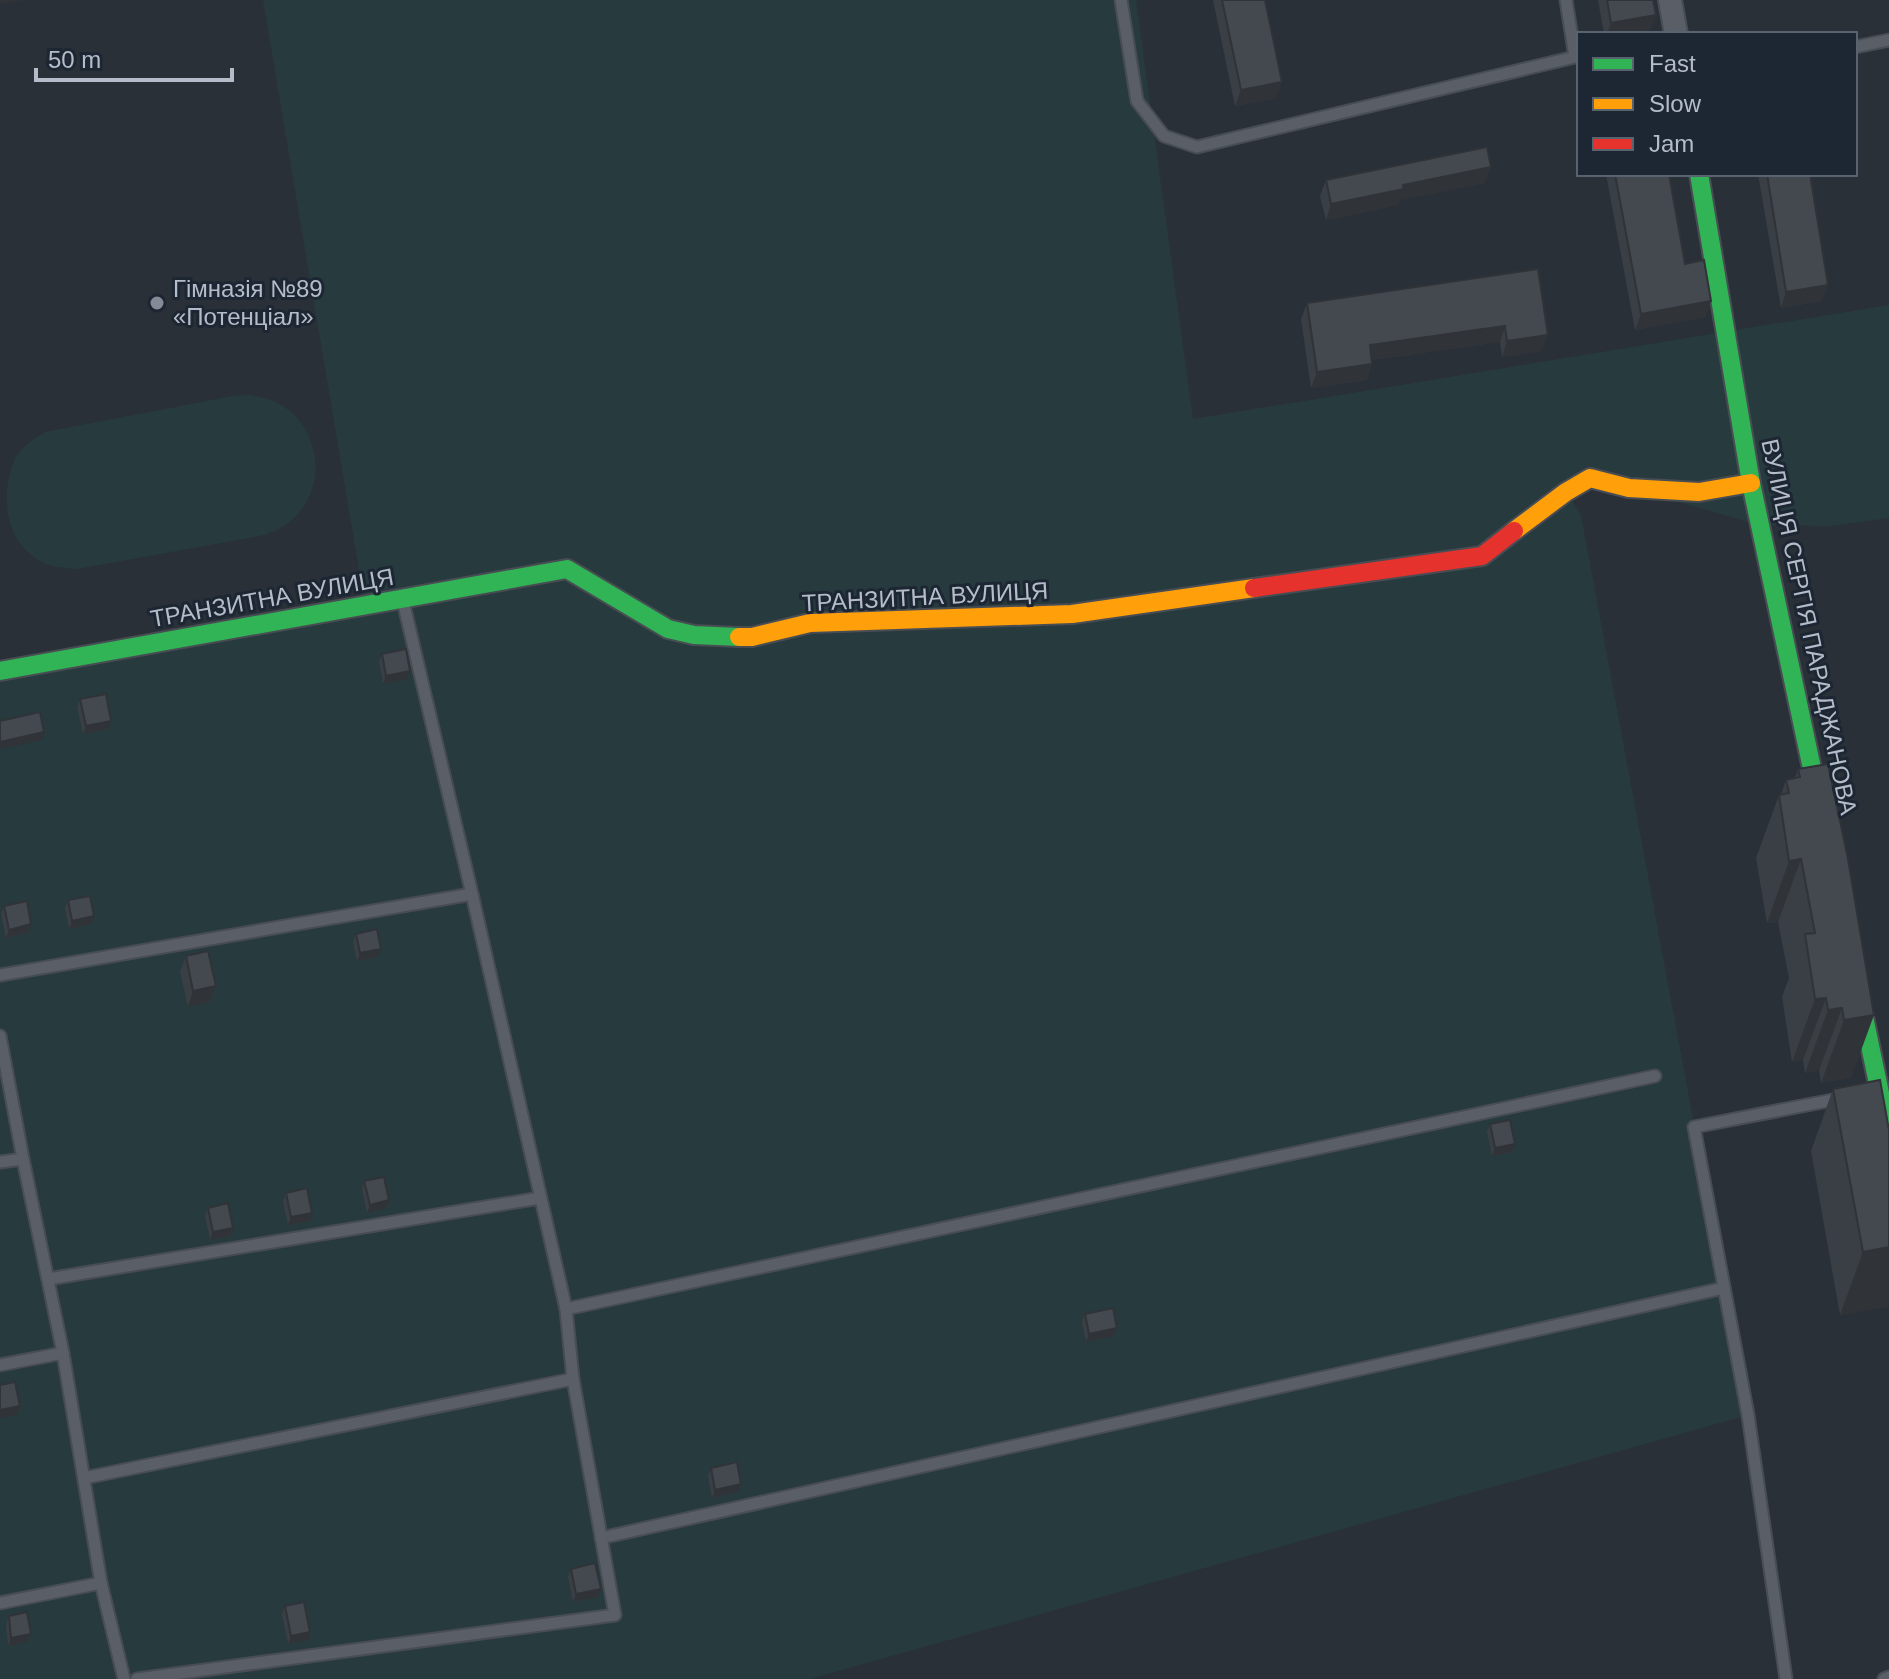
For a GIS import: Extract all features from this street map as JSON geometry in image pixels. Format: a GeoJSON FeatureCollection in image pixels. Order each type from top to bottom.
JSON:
{"type":"FeatureCollection","features":[{"type":"Feature","properties":{"kind":"street"},"geometry":{"type":"LineString","coordinates":[[1670,0],[1676,32]]}},
{"type":"Feature","properties":{"kind":"street","name":"ВУЛИЦЯ СЕРГІЯ ПАРАДЖАНОВА"},"geometry":{"type":"LineString","coordinates":[[1699,176],[1751,483],[1825,831]]}},
{"type":"Feature","properties":{"kind":"street","name":"ТРАНЗИТНА ВУЛИЦЯ"},"geometry":{"type":"LineString","coordinates":[[0,671],[567,569],[668,629],[694,635],[752,637],[810,623],[1072,614],[1482,556],[1566,492],[1590,478],[1629,488],[1699,492],[1751,483]]}},
{"type":"Feature","properties":{"kind":"street"},"geometry":{"type":"LineString","coordinates":[[1854,968],[1872,1092],[1889,1136]]}},
{"type":"Feature","properties":{"kind":"lane"},"geometry":{"type":"LineString","coordinates":[[1121,0],[1137,101],[1164,136],[1197,147],[1575,57],[1566,0]]}},
{"type":"Feature","properties":{"kind":"lane"},"geometry":{"type":"LineString","coordinates":[[1857,47],[1889,40]]}},
{"type":"Feature","properties":{"kind":"lane"},"geometry":{"type":"LineString","coordinates":[[137,1679],[615,1615],[573,1379],[566,1309],[402,598]]}},
{"type":"Feature","properties":{"kind":"lane"},"geometry":{"type":"LineString","coordinates":[[0,975],[472,894]]}},
{"type":"Feature","properties":{"kind":"lane"},"geometry":{"type":"LineString","coordinates":[[0,1036],[63,1353],[101,1583],[124,1679]]}},
{"type":"Feature","properties":{"kind":"lane"},"geometry":{"type":"LineString","coordinates":[[566,1309],[1655,1076]]}},
{"type":"Feature","properties":{"kind":"lane"},"geometry":{"type":"LineString","coordinates":[[1786,1679],[1748,1415],[1694,1127],[1849,1097]]}},
{"type":"Feature","properties":{"kind":"lane"},"geometry":{"type":"LineString","coordinates":[[0,1162],[23,1159]]}},
{"type":"Feature","properties":{"kind":"lane"},"geometry":{"type":"LineString","coordinates":[[48,1279],[540,1198]]}},
{"type":"Feature","properties":{"kind":"lane"},"geometry":{"type":"LineString","coordinates":[[601,1538],[1724,1288]]}},
{"type":"Feature","properties":{"kind":"lane"},"geometry":{"type":"LineString","coordinates":[[0,1365],[63,1353]]}},
{"type":"Feature","properties":{"kind":"lane"},"geometry":{"type":"LineString","coordinates":[[84,1478],[573,1379]]}},
{"type":"Feature","properties":{"kind":"lane"},"geometry":{"type":"LineString","coordinates":[[0,1603],[101,1583]]}},
{"type":"Feature","properties":{"kind":"green space"},"geometry":{"type":"Polygon","coordinates":[[[263,0],[1136,0],[1193,419],[1889,305],[1889,518],[1830,526],[1760,525],[1629,488],[1567,492],[1581,515],[1748,1415],[810,1679],[0,1679],[0,671],[365,605],[263,0]]]}},
{"type":"Feature","properties":{"kind":"green space"},"geometry":{"type":"Polygon","coordinates":[[[251,395],[286,408],[306,431],[312,445],[315,474],[312,489],[306,503],[286,524],[265,535],[77,569],[40,561],[18,541],[8,514],[11,470],[19,452],[45,432],[251,395]]]}},
{"type":"Feature","properties":{"kind":"building"},"geometry":{"type":"Polygon","coordinates":[[[1222,0],[1265,0],[1282,82],[1241,90],[1222,0]]]}},
{"type":"Feature","properties":{"kind":"building"},"geometry":{"type":"Polygon","coordinates":[[[1607,0],[1653,0],[1656,15],[1611,23],[1607,0]]]}},
{"type":"Feature","properties":{"kind":"building"},"geometry":{"type":"Polygon","coordinates":[[[1487,147],[1491,167],[1331,204],[1326,180],[1487,147]]]}},
{"type":"Feature","properties":{"kind":"building"},"geometry":{"type":"Polygon","coordinates":[[[1615,176],[1669,176],[1685,264],[1704,260],[1711,301],[1641,314],[1615,176]]]}},
{"type":"Feature","properties":{"kind":"building"},"geometry":{"type":"Polygon","coordinates":[[[1767,176],[1810,176],[1828,285],[1786,292],[1767,176]]]}},
{"type":"Feature","properties":{"kind":"building"},"geometry":{"type":"Polygon","coordinates":[[[1538,269],[1548,335],[1507,341],[1505,326],[1370,345],[1372,364],[1317,372],[1307,303],[1538,269]]]}},
{"type":"Feature","properties":{"kind":"building"},"geometry":{"type":"Polygon","coordinates":[[[406,649],[410,671],[386,676],[382,654],[406,649]]]}},
{"type":"Feature","properties":{"kind":"building"},"geometry":{"type":"Polygon","coordinates":[[[106,694],[111,721],[86,726],[80,699],[106,694]]]}},
{"type":"Feature","properties":{"kind":"building"},"geometry":{"type":"Polygon","coordinates":[[[40,712],[44,732],[0,742],[0,721],[40,712]]]}},
{"type":"Feature","properties":{"kind":"building"},"geometry":{"type":"Polygon","coordinates":[[[1828,764],[1848,859],[1874,1015],[1844,1020],[1842,1008],[1828,1010],[1826,998],[1815,999],[1805,934],[1815,933],[1801,859],[1789,861],[1779,795],[1789,793],[1786,780],[1800,777],[1798,769],[1828,764]]]}},
{"type":"Feature","properties":{"kind":"building"},"geometry":{"type":"Polygon","coordinates":[[[90,896],[94,916],[72,921],[68,900],[90,896]]]}},
{"type":"Feature","properties":{"kind":"building"},"geometry":{"type":"Polygon","coordinates":[[[27,901],[31,924],[9,930],[4,906],[27,901]]]}},
{"type":"Feature","properties":{"kind":"building"},"geometry":{"type":"Polygon","coordinates":[[[377,929],[381,949],[360,953],[356,934],[377,929]]]}},
{"type":"Feature","properties":{"kind":"building"},"geometry":{"type":"Polygon","coordinates":[[[208,951],[216,986],[193,991],[186,956],[208,951]]]}},
{"type":"Feature","properties":{"kind":"building"},"geometry":{"type":"Polygon","coordinates":[[[1880,1080],[1889,1130],[1889,1247],[1863,1252],[1833,1089],[1880,1080]]]}},
{"type":"Feature","properties":{"kind":"building"},"geometry":{"type":"Polygon","coordinates":[[[1510,1120],[1515,1144],[1495,1148],[1490,1124],[1510,1120]]]}},
{"type":"Feature","properties":{"kind":"building"},"geometry":{"type":"Polygon","coordinates":[[[384,1177],[389,1200],[370,1205],[364,1181],[384,1177]]]}},
{"type":"Feature","properties":{"kind":"building"},"geometry":{"type":"Polygon","coordinates":[[[307,1188],[312,1213],[291,1217],[286,1193],[307,1188]]]}},
{"type":"Feature","properties":{"kind":"building"},"geometry":{"type":"Polygon","coordinates":[[[228,1203],[233,1228],[213,1232],[208,1208],[228,1203]]]}},
{"type":"Feature","properties":{"kind":"building"},"geometry":{"type":"Polygon","coordinates":[[[1113,1308],[1117,1328],[1089,1334],[1085,1314],[1113,1308]]]}},
{"type":"Feature","properties":{"kind":"building"},"geometry":{"type":"Polygon","coordinates":[[[15,1382],[20,1406],[0,1410],[0,1385],[15,1382]]]}},
{"type":"Feature","properties":{"kind":"building"},"geometry":{"type":"Polygon","coordinates":[[[737,1462],[741,1484],[715,1490],[711,1468],[737,1462]]]}},
{"type":"Feature","properties":{"kind":"building"},"geometry":{"type":"Polygon","coordinates":[[[595,1563],[601,1589],[576,1594],[571,1569],[595,1563]]]}},
{"type":"Feature","properties":{"kind":"building"},"geometry":{"type":"Polygon","coordinates":[[[304,1602],[310,1632],[291,1636],[285,1606],[304,1602]]]}},
{"type":"Feature","properties":{"kind":"building"},"geometry":{"type":"Polygon","coordinates":[[[27,1612],[31,1634],[11,1638],[9,1616],[27,1612]]]}},
{"type":"Feature","properties":{"kind":"traffic: fast"},"geometry":{"type":"LineString","coordinates":[[1699,176],[1751,483],[1820,806]]}},
{"type":"Feature","properties":{"kind":"traffic: fast"},"geometry":{"type":"LineString","coordinates":[[0,671],[567,569],[668,629],[694,635],[739,637]]}},
{"type":"Feature","properties":{"kind":"traffic: fast"},"geometry":{"type":"LineString","coordinates":[[1859,993],[1889,1136]]}},
{"type":"Feature","properties":{"kind":"traffic: slow"},"geometry":{"type":"LineString","coordinates":[[1514,531],[1590,478],[1629,488],[1699,492],[1751,483]]}},
{"type":"Feature","properties":{"kind":"traffic: slow"},"geometry":{"type":"LineString","coordinates":[[739,637],[752,637],[810,623],[1072,614],[1254,588]]}},
{"type":"Feature","properties":{"kind":"traffic: jam"},"geometry":{"type":"LineString","coordinates":[[1254,588],[1482,556],[1514,531]]}},
{"type":"Feature","properties":{"kind":"place","name":"Гімназія №89 «Потенціал»"},"geometry":{"type":"Point","coordinates":[157,303]}}]}
